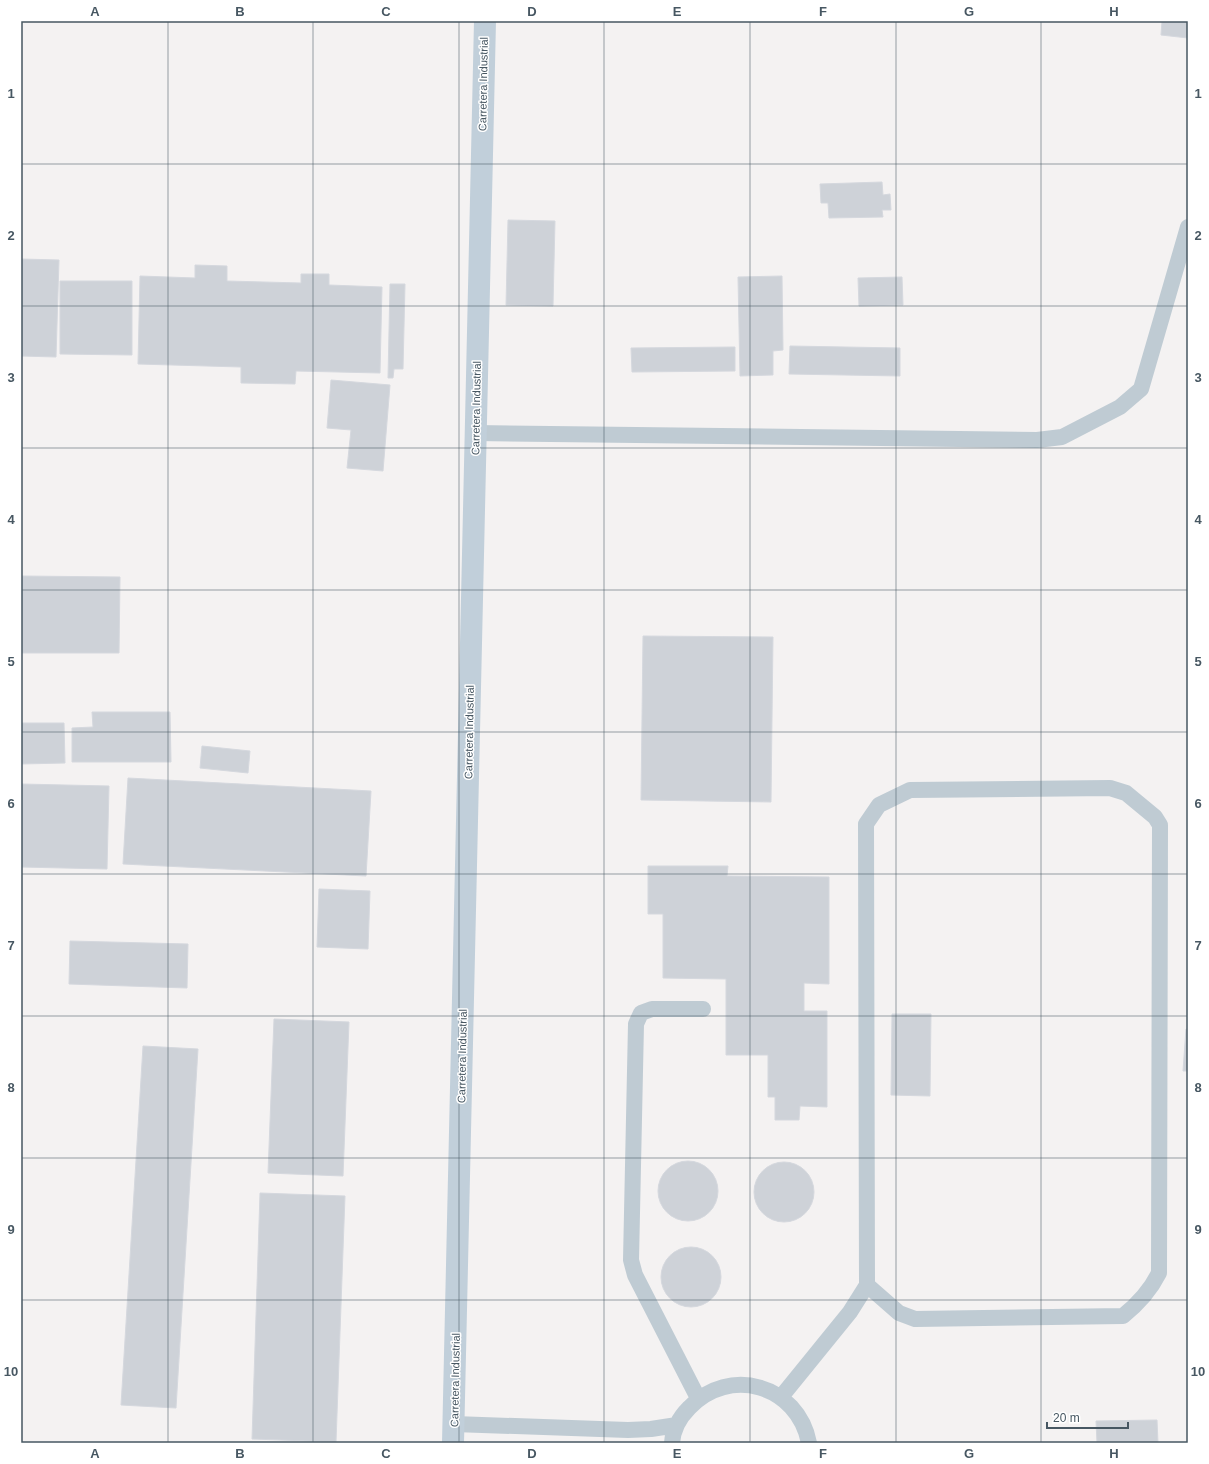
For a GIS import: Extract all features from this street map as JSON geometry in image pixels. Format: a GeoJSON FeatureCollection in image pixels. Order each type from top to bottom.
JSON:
{"type":"FeatureCollection","features":[{"type":"Feature","properties":{"kind":"main road","name":"Carretera Industrial"},"geometry":{"type":"LineString","coordinates":[[454,1433],[485,21]]}},
{"type":"Feature","properties":{"kind":"lane"},"geometry":{"type":"LineString","coordinates":[[476,433],[1037,440],[1062,437],[1120,407],[1141,389],[1188,227]]}},
{"type":"Feature","properties":{"kind":"lane"},"geometry":{"type":"LineString","coordinates":[[780,1397],[850,1312],[867,1285],[866,824],[879,805],[910,790],[1110,788],[1126,793],[1155,817],[1160,825],[1159,1273],[1153,1285],[1137,1305],[1123,1316],[915,1319],[899,1313],[867,1285]]}},
{"type":"Feature","properties":{"kind":"lane"},"geometry":{"type":"LineString","coordinates":[[698,1398],[635,1274],[631,1260],[636,1024],[641,1013],[652,1009],[703,1009]]}},
{"type":"Feature","properties":{"kind":"lane"},"geometry":{"type":"LineString","coordinates":[[672,1443],[673,1433],[683,1414],[698,1398],[718,1388],[739,1384],[761,1387],[780,1397],[796,1412],[807,1431],[809,1443]]}},
{"type":"Feature","properties":{"kind":"lane"},"geometry":{"type":"LineString","coordinates":[[454,1433],[628,1430],[651,1429],[677,1425]]}},
{"type":"Feature","properties":{"kind":"building"},"geometry":{"type":"Polygon","coordinates":[[[1162,21],[1188,21],[1188,38],[1161,35],[1162,21]]]}},
{"type":"Feature","properties":{"kind":"building"},"geometry":{"type":"Polygon","coordinates":[[[882,182],[883,195],[890,194],[891,210],[882,210],[883,217],[829,218],[828,203],[821,203],[820,184],[882,182]]]}},
{"type":"Feature","properties":{"kind":"building"},"geometry":{"type":"Polygon","coordinates":[[[508,220],[555,221],[553,306],[506,305],[508,220]]]}},
{"type":"Feature","properties":{"kind":"building"},"geometry":{"type":"Polygon","coordinates":[[[21,259],[59,260],[56,357],[21,356],[21,259]]]}},
{"type":"Feature","properties":{"kind":"building"},"geometry":{"type":"Polygon","coordinates":[[[195,265],[227,266],[227,281],[301,283],[301,274],[329,274],[329,285],[382,287],[380,373],[296,371],[295,384],[241,383],[241,367],[138,364],[140,276],[195,278],[195,265]]]}},
{"type":"Feature","properties":{"kind":"building"},"geometry":{"type":"Polygon","coordinates":[[[782,276],[783,350],[773,351],[773,375],[740,376],[738,277],[782,276]]]}},
{"type":"Feature","properties":{"kind":"building"},"geometry":{"type":"Polygon","coordinates":[[[902,277],[903,305],[859,306],[858,278],[902,277]]]}},
{"type":"Feature","properties":{"kind":"building"},"geometry":{"type":"Polygon","coordinates":[[[60,281],[132,281],[132,355],[60,354],[60,281]]]}},
{"type":"Feature","properties":{"kind":"building"},"geometry":{"type":"Polygon","coordinates":[[[390,284],[405,284],[403,369],[394,369],[393,378],[388,378],[390,284]]]}},
{"type":"Feature","properties":{"kind":"building"},"geometry":{"type":"Polygon","coordinates":[[[790,346],[900,348],[900,376],[789,374],[790,346]]]}},
{"type":"Feature","properties":{"kind":"building"},"geometry":{"type":"Polygon","coordinates":[[[735,347],[735,371],[632,372],[631,348],[735,347]]]}},
{"type":"Feature","properties":{"kind":"building"},"geometry":{"type":"Polygon","coordinates":[[[331,380],[390,385],[383,471],[347,468],[351,430],[327,428],[331,380]]]}},
{"type":"Feature","properties":{"kind":"building"},"geometry":{"type":"Polygon","coordinates":[[[21,576],[120,577],[119,653],[21,653],[21,576]]]}},
{"type":"Feature","properties":{"kind":"building"},"geometry":{"type":"Polygon","coordinates":[[[643,636],[773,637],[771,802],[641,800],[643,636]]]}},
{"type":"Feature","properties":{"kind":"building"},"geometry":{"type":"Polygon","coordinates":[[[92,712],[170,712],[171,762],[72,762],[72,728],[93,727],[92,712]]]}},
{"type":"Feature","properties":{"kind":"building"},"geometry":{"type":"Polygon","coordinates":[[[21,723],[64,723],[65,763],[21,764],[21,723]]]}},
{"type":"Feature","properties":{"kind":"building"},"geometry":{"type":"Polygon","coordinates":[[[202,746],[250,751],[248,773],[200,768],[202,746]]]}},
{"type":"Feature","properties":{"kind":"building"},"geometry":{"type":"Polygon","coordinates":[[[128,778],[371,791],[366,876],[123,864],[128,778]]]}},
{"type":"Feature","properties":{"kind":"building"},"geometry":{"type":"Polygon","coordinates":[[[21,784],[109,786],[107,869],[21,867],[21,784]]]}},
{"type":"Feature","properties":{"kind":"building"},"geometry":{"type":"Polygon","coordinates":[[[648,866],[728,866],[727,876],[829,877],[829,984],[804,983],[804,1011],[827,1011],[827,1107],[800,1106],[799,1120],[775,1120],[775,1097],[768,1097],[768,1055],[726,1055],[726,979],[663,978],[663,914],[648,914],[648,866]]]}},
{"type":"Feature","properties":{"kind":"building"},"geometry":{"type":"Polygon","coordinates":[[[319,889],[370,891],[368,949],[317,947],[319,889]]]}},
{"type":"Feature","properties":{"kind":"building"},"geometry":{"type":"Polygon","coordinates":[[[70,941],[188,944],[187,988],[69,984],[70,941]]]}},
{"type":"Feature","properties":{"kind":"building"},"geometry":{"type":"Polygon","coordinates":[[[892,1014],[931,1014],[930,1096],[891,1095],[892,1014]]]}},
{"type":"Feature","properties":{"kind":"building"},"geometry":{"type":"Polygon","coordinates":[[[274,1019],[349,1022],[343,1176],[268,1173],[274,1019]]]}},
{"type":"Feature","properties":{"kind":"building"},"geometry":{"type":"Polygon","coordinates":[[[1186,1029],[1188,1029],[1188,1071],[1183,1071],[1186,1029]]]}},
{"type":"Feature","properties":{"kind":"building"},"geometry":{"type":"Polygon","coordinates":[[[143,1046],[198,1049],[176,1408],[121,1405],[143,1046]]]}},
{"type":"Feature","properties":{"kind":"building"},"geometry":{"type":"Polygon","coordinates":[[[682,1161],[694,1161],[705,1166],[713,1174],[718,1185],[716,1203],[705,1216],[694,1221],[682,1221],[671,1216],[663,1208],[658,1197],[658,1185],[663,1174],[671,1166],[682,1161]]]}},
{"type":"Feature","properties":{"kind":"building"},"geometry":{"type":"Polygon","coordinates":[[[778,1162],[790,1162],[801,1167],[809,1175],[814,1186],[812,1204],[801,1217],[790,1222],[778,1222],[767,1217],[759,1209],[754,1198],[754,1186],[759,1175],[767,1167],[778,1162]]]}},
{"type":"Feature","properties":{"kind":"building"},"geometry":{"type":"Polygon","coordinates":[[[260,1193],[345,1196],[336,1442],[252,1439],[260,1193]]]}},
{"type":"Feature","properties":{"kind":"building"},"geometry":{"type":"Polygon","coordinates":[[[685,1247],[697,1247],[708,1252],[716,1260],[721,1271],[719,1289],[708,1302],[697,1307],[685,1307],[674,1302],[666,1294],[661,1283],[661,1271],[666,1260],[674,1252],[685,1247]]]}},
{"type":"Feature","properties":{"kind":"building"},"geometry":{"type":"Polygon","coordinates":[[[1157,1420],[1158,1443],[1097,1443],[1096,1421],[1157,1420]]]}}]}
